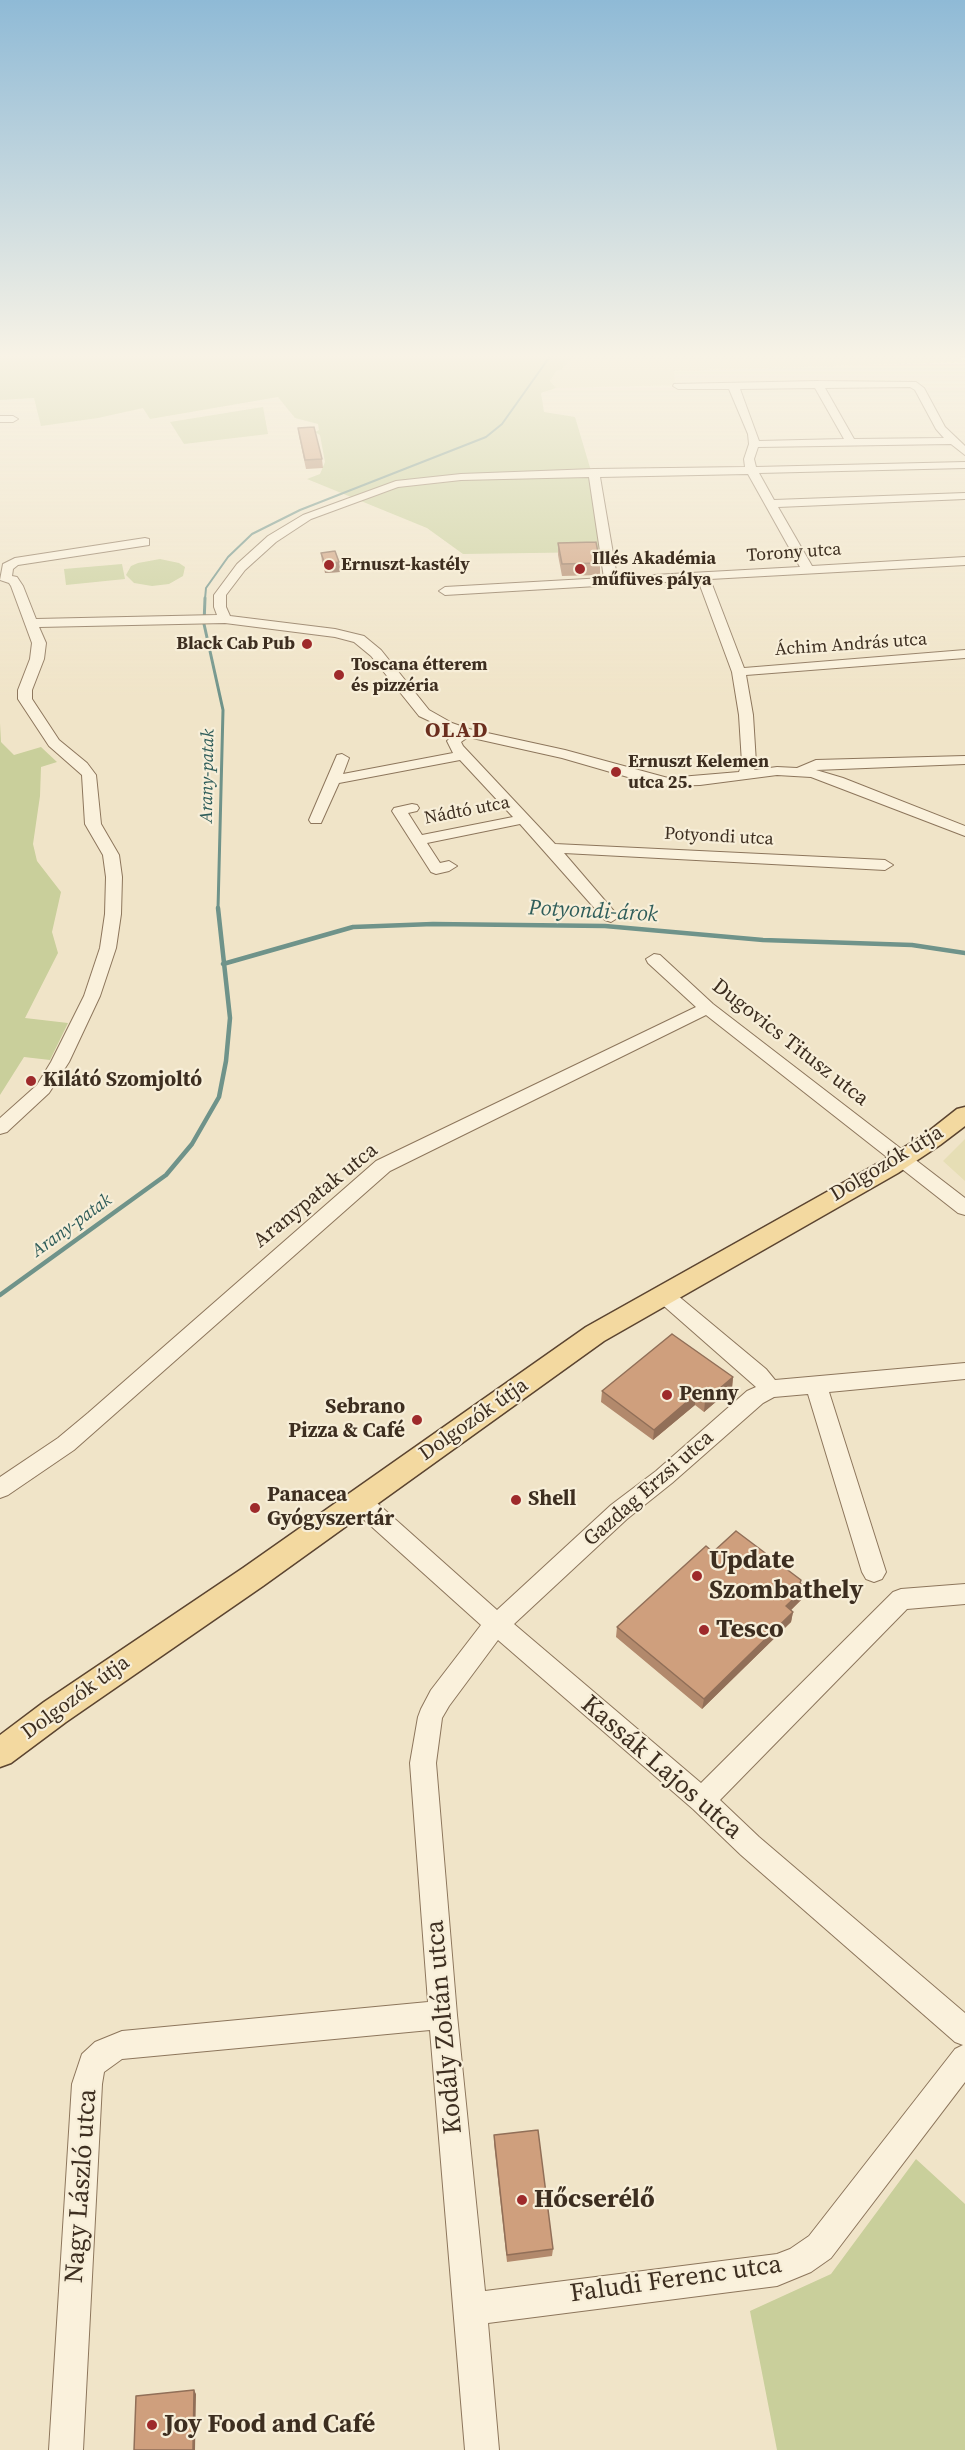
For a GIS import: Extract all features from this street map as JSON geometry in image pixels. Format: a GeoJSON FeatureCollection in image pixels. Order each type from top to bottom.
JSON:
{"type":"FeatureCollection","features":[{"type":"Feature","properties":{"kind":"main road","name":"Dolgozók útja"},"geometry":{"type":"LineString","coordinates":[[0,1753],[54,1712],[360,1502],[595,1334],[902,1159],[932,1140],[965,1114]]}},
{"type":"Feature","properties":{"kind":"street"},"geometry":{"type":"LineString","coordinates":[[221,619],[220,595],[232,576],[272,539],[307,517],[384,487],[409,481],[461,477],[734,469]]}},
{"type":"Feature","properties":{"kind":"street"},"geometry":{"type":"LineString","coordinates":[[751,469],[807,569]]}},
{"type":"Feature","properties":{"kind":"street"},"geometry":{"type":"LineString","coordinates":[[594,472],[611,581]]}},
{"type":"Feature","properties":{"kind":"street"},"geometry":{"type":"LineString","coordinates":[[770,504],[965,496]]}},
{"type":"Feature","properties":{"kind":"street"},"geometry":{"type":"LineString","coordinates":[[0,1128],[34,1100],[54,1072],[101,974],[113,915],[114,877],[111,855],[93,824],[89,775],[54,743],[25,699],[27,680],[38,652],[39,643],[17,586],[3,577],[7,567],[15,562],[145,542]]}},
{"type":"Feature","properties":{"kind":"street","name":"Torony utca"},"geometry":{"type":"LineString","coordinates":[[445,591],[965,561]]}},
{"type":"Feature","properties":{"kind":"street"},"geometry":{"type":"LineString","coordinates":[[703,577],[739,672],[746,716],[749,763],[746,773]]}},
{"type":"Feature","properties":{"kind":"street"},"geometry":{"type":"LineString","coordinates":[[34,630],[93,622],[221,619],[335,633],[359,639],[376,653],[424,713],[447,726],[465,732],[565,754],[650,779],[692,782],[746,773],[801,771],[838,781],[965,831]]}},
{"type":"Feature","properties":{"kind":"street","name":"Áchim András utca"},"geometry":{"type":"LineString","coordinates":[[739,672],[965,654]]}},
{"type":"Feature","properties":{"kind":"street"},"geometry":{"type":"LineString","coordinates":[[333,780],[463,755],[454,741],[465,732]]}},
{"type":"Feature","properties":{"kind":"street","name":"Nádtó utca"},"geometry":{"type":"LineString","coordinates":[[463,755],[551,848],[611,917]]}},
{"type":"Feature","properties":{"kind":"street"},"geometry":{"type":"LineString","coordinates":[[316,820],[342,758]]}},
{"type":"Feature","properties":{"kind":"street"},"geometry":{"type":"LineString","coordinates":[[801,771],[816,764],[965,759]]}},
{"type":"Feature","properties":{"kind":"street"},"geometry":{"type":"LineString","coordinates":[[412,808],[399,811],[436,869],[449,866]]}},
{"type":"Feature","properties":{"kind":"street","name":"Nádtó utca"},"geometry":{"type":"LineString","coordinates":[[418,840],[524,819]]}},
{"type":"Feature","properties":{"kind":"street","name":"Potyondi utca"},"geometry":{"type":"LineString","coordinates":[[551,848],[885,865]]}},
{"type":"Feature","properties":{"kind":"street","name":"Dugovics Titusz utca"},"geometry":{"type":"LineString","coordinates":[[654,959],[707,1008],[902,1159]]}},
{"type":"Feature","properties":{"kind":"street","name":"Aranypatak utca"},"geometry":{"type":"LineString","coordinates":[[0,1489],[66,1444],[96,1419],[383,1166],[707,1008]]}},
{"type":"Feature","properties":{"kind":"street"},"geometry":{"type":"LineString","coordinates":[[902,1159],[965,1208]]}},
{"type":"Feature","properties":{"kind":"street"},"geometry":{"type":"LineString","coordinates":[[664,1295],[759,1375],[770,1389]]}},
{"type":"Feature","properties":{"kind":"street","name":"Gazdag Erzsi utca"},"geometry":{"type":"LineString","coordinates":[[496,1624],[517,1608],[619,1512],[664,1478],[755,1397],[770,1389],[965,1371]]}},
{"type":"Feature","properties":{"kind":"street"},"geometry":{"type":"LineString","coordinates":[[816,1384],[874,1572]]}},
{"type":"Feature","properties":{"kind":"street","name":"Kassák Lajos utca"},"geometry":{"type":"LineString","coordinates":[[360,1502],[496,1624],[702,1800],[750,1846],[965,2032]]}},
{"type":"Feature","properties":{"kind":"street"},"geometry":{"type":"LineString","coordinates":[[702,1800],[901,1599],[965,1594]]}},
{"type":"Feature","properties":{"kind":"street","name":"Kodály Zoltán utca"},"geometry":{"type":"LineString","coordinates":[[482,2450],[423,1763],[425,1737],[430,1717],[440,1698],[496,1624]]}},
{"type":"Feature","properties":{"kind":"street","name":"Nagy László utca"},"geometry":{"type":"LineString","coordinates":[[66,2450],[87,2084],[92,2064],[105,2052],[122,2045],[443,2015]]}},
{"type":"Feature","properties":{"kind":"street","name":"Faludi Ferenc utca"},"geometry":{"type":"LineString","coordinates":[[471,2309],[777,2270],[800,2261],[820,2247],[965,2059]]}},
{"type":"Feature","properties":{"kind":"shaded area"},"geometry":{"type":"Polygon","coordinates":[[[965,1139],[965,1181],[943,1161],[965,1139]]]}},
{"type":"Feature","properties":{"kind":"green space"},"geometry":{"type":"Polygon","coordinates":[[[322,469],[591,469],[601,552],[463,554],[427,528],[307,479],[320,474],[322,469]]]}},
{"type":"Feature","properties":{"kind":"green space"},"geometry":{"type":"Polygon","coordinates":[[[160,559],[179,563],[185,567],[183,576],[169,584],[152,586],[134,583],[126,575],[131,566],[160,559]]]}},
{"type":"Feature","properties":{"kind":"green space"},"geometry":{"type":"Polygon","coordinates":[[[122,564],[125,579],[66,585],[64,569],[122,564]]]}},
{"type":"Feature","properties":{"kind":"green space"},"geometry":{"type":"Polygon","coordinates":[[[0,723],[1,742],[14,755],[41,747],[57,762],[41,767],[40,796],[33,844],[37,861],[61,892],[52,932],[58,953],[25,1018],[68,1023],[50,1060],[24,1057],[0,1095],[0,723]]]}},
{"type":"Feature","properties":{"kind":"green space"},"geometry":{"type":"Polygon","coordinates":[[[916,2159],[965,2204],[965,2450],[777,2450],[750,2311],[831,2274],[916,2159]]]}},
{"type":"Feature","properties":{"kind":"building"},"geometry":{"type":"Polygon","coordinates":[[[596,542],[600,563],[562,564],[558,543],[596,542]]]}},
{"type":"Feature","properties":{"kind":"building"},"geometry":{"type":"Polygon","coordinates":[[[335,551],[339,562],[325,564],[321,553],[335,551]]]}},
{"type":"Feature","properties":{"kind":"building","name":"Penny"},"geometry":{"type":"Polygon","coordinates":[[[672,1334],[733,1377],[705,1401],[696,1394],[654,1430],[602,1391],[672,1334]]]}},
{"type":"Feature","properties":{"kind":"building","name":"Tesco"},"geometry":{"type":"Polygon","coordinates":[[[736,1531],[801,1580],[800,1583],[806,1587],[786,1606],[793,1612],[704,1699],[617,1627],[706,1546],[713,1552],[736,1531]]]}},
{"type":"Feature","properties":{"kind":"building","name":"Hőcserélő"},"geometry":{"type":"Polygon","coordinates":[[[538,2130],[553,2249],[507,2255],[494,2135],[538,2130]]]}},
{"type":"Feature","properties":{"kind":"building"},"geometry":{"type":"Polygon","coordinates":[[[194,2390],[193,2450],[134,2450],[136,2396],[194,2390]]]}},
{"type":"Feature","properties":{"kind":"waterway","name":"Arany-patak"},"geometry":{"type":"LineString","coordinates":[[205,599],[206,588],[228,557],[252,534],[300,510],[404,469]]}},
{"type":"Feature","properties":{"kind":"waterway","name":"Arany-patak"},"geometry":{"type":"LineString","coordinates":[[205,598],[204,624],[223,710],[218,908]]}},
{"type":"Feature","properties":{"kind":"waterway","name":"Arany-patak"},"geometry":{"type":"LineString","coordinates":[[218,908],[224,964]]}},
{"type":"Feature","properties":{"kind":"waterway","name":"Potyondi-árok"},"geometry":{"type":"LineString","coordinates":[[224,964],[353,927],[433,924],[605,926],[763,940],[912,945],[965,953]]}},
{"type":"Feature","properties":{"kind":"waterway","name":"Arany-patak"},"geometry":{"type":"LineString","coordinates":[[0,1295],[166,1175],[192,1144],[219,1097],[226,1061],[230,1018],[224,964]]}},
{"type":"Feature","properties":{"kind":"place","name":"Ernuszt-kastély"},"geometry":{"type":"Point","coordinates":[329,565]}},
{"type":"Feature","properties":{"kind":"place","name":"Illés Akadémia műfüves pálya"},"geometry":{"type":"Point","coordinates":[580,569]}},
{"type":"Feature","properties":{"kind":"place","name":"Black Cab Pub"},"geometry":{"type":"Point","coordinates":[307,644]}},
{"type":"Feature","properties":{"kind":"place","name":"Toscana étterem és pizzéria"},"geometry":{"type":"Point","coordinates":[339,675]}},
{"type":"Feature","properties":{"kind":"place","name":"Ernuszt Kelemen utca 25."},"geometry":{"type":"Point","coordinates":[616,772]}},
{"type":"Feature","properties":{"kind":"place","name":"Kilátó Szomjoltó"},"geometry":{"type":"Point","coordinates":[31,1081]}},
{"type":"Feature","properties":{"kind":"place","name":"Penny"},"geometry":{"type":"Point","coordinates":[667,1395]}},
{"type":"Feature","properties":{"kind":"place","name":"Sebrano Pizza & Café"},"geometry":{"type":"Point","coordinates":[417,1420]}},
{"type":"Feature","properties":{"kind":"place","name":"Shell"},"geometry":{"type":"Point","coordinates":[516,1500]}},
{"type":"Feature","properties":{"kind":"place","name":"Panacea Gyógyszertár"},"geometry":{"type":"Point","coordinates":[255,1508]}},
{"type":"Feature","properties":{"kind":"place","name":"Update Szombathely"},"geometry":{"type":"Point","coordinates":[697,1576]}},
{"type":"Feature","properties":{"kind":"place","name":"Tesco"},"geometry":{"type":"Point","coordinates":[704,1630]}},
{"type":"Feature","properties":{"kind":"place","name":"Hőcserélő"},"geometry":{"type":"Point","coordinates":[522,2200]}},
{"type":"Feature","properties":{"kind":"place","name":"Joy Food and Café"},"geometry":{"type":"Point","coordinates":[152,2425]}},
{"type":"Feature","properties":{"kind":"district","name":"OLAD"},"geometry":{"type":"Point","coordinates":[457,731]}}]}
